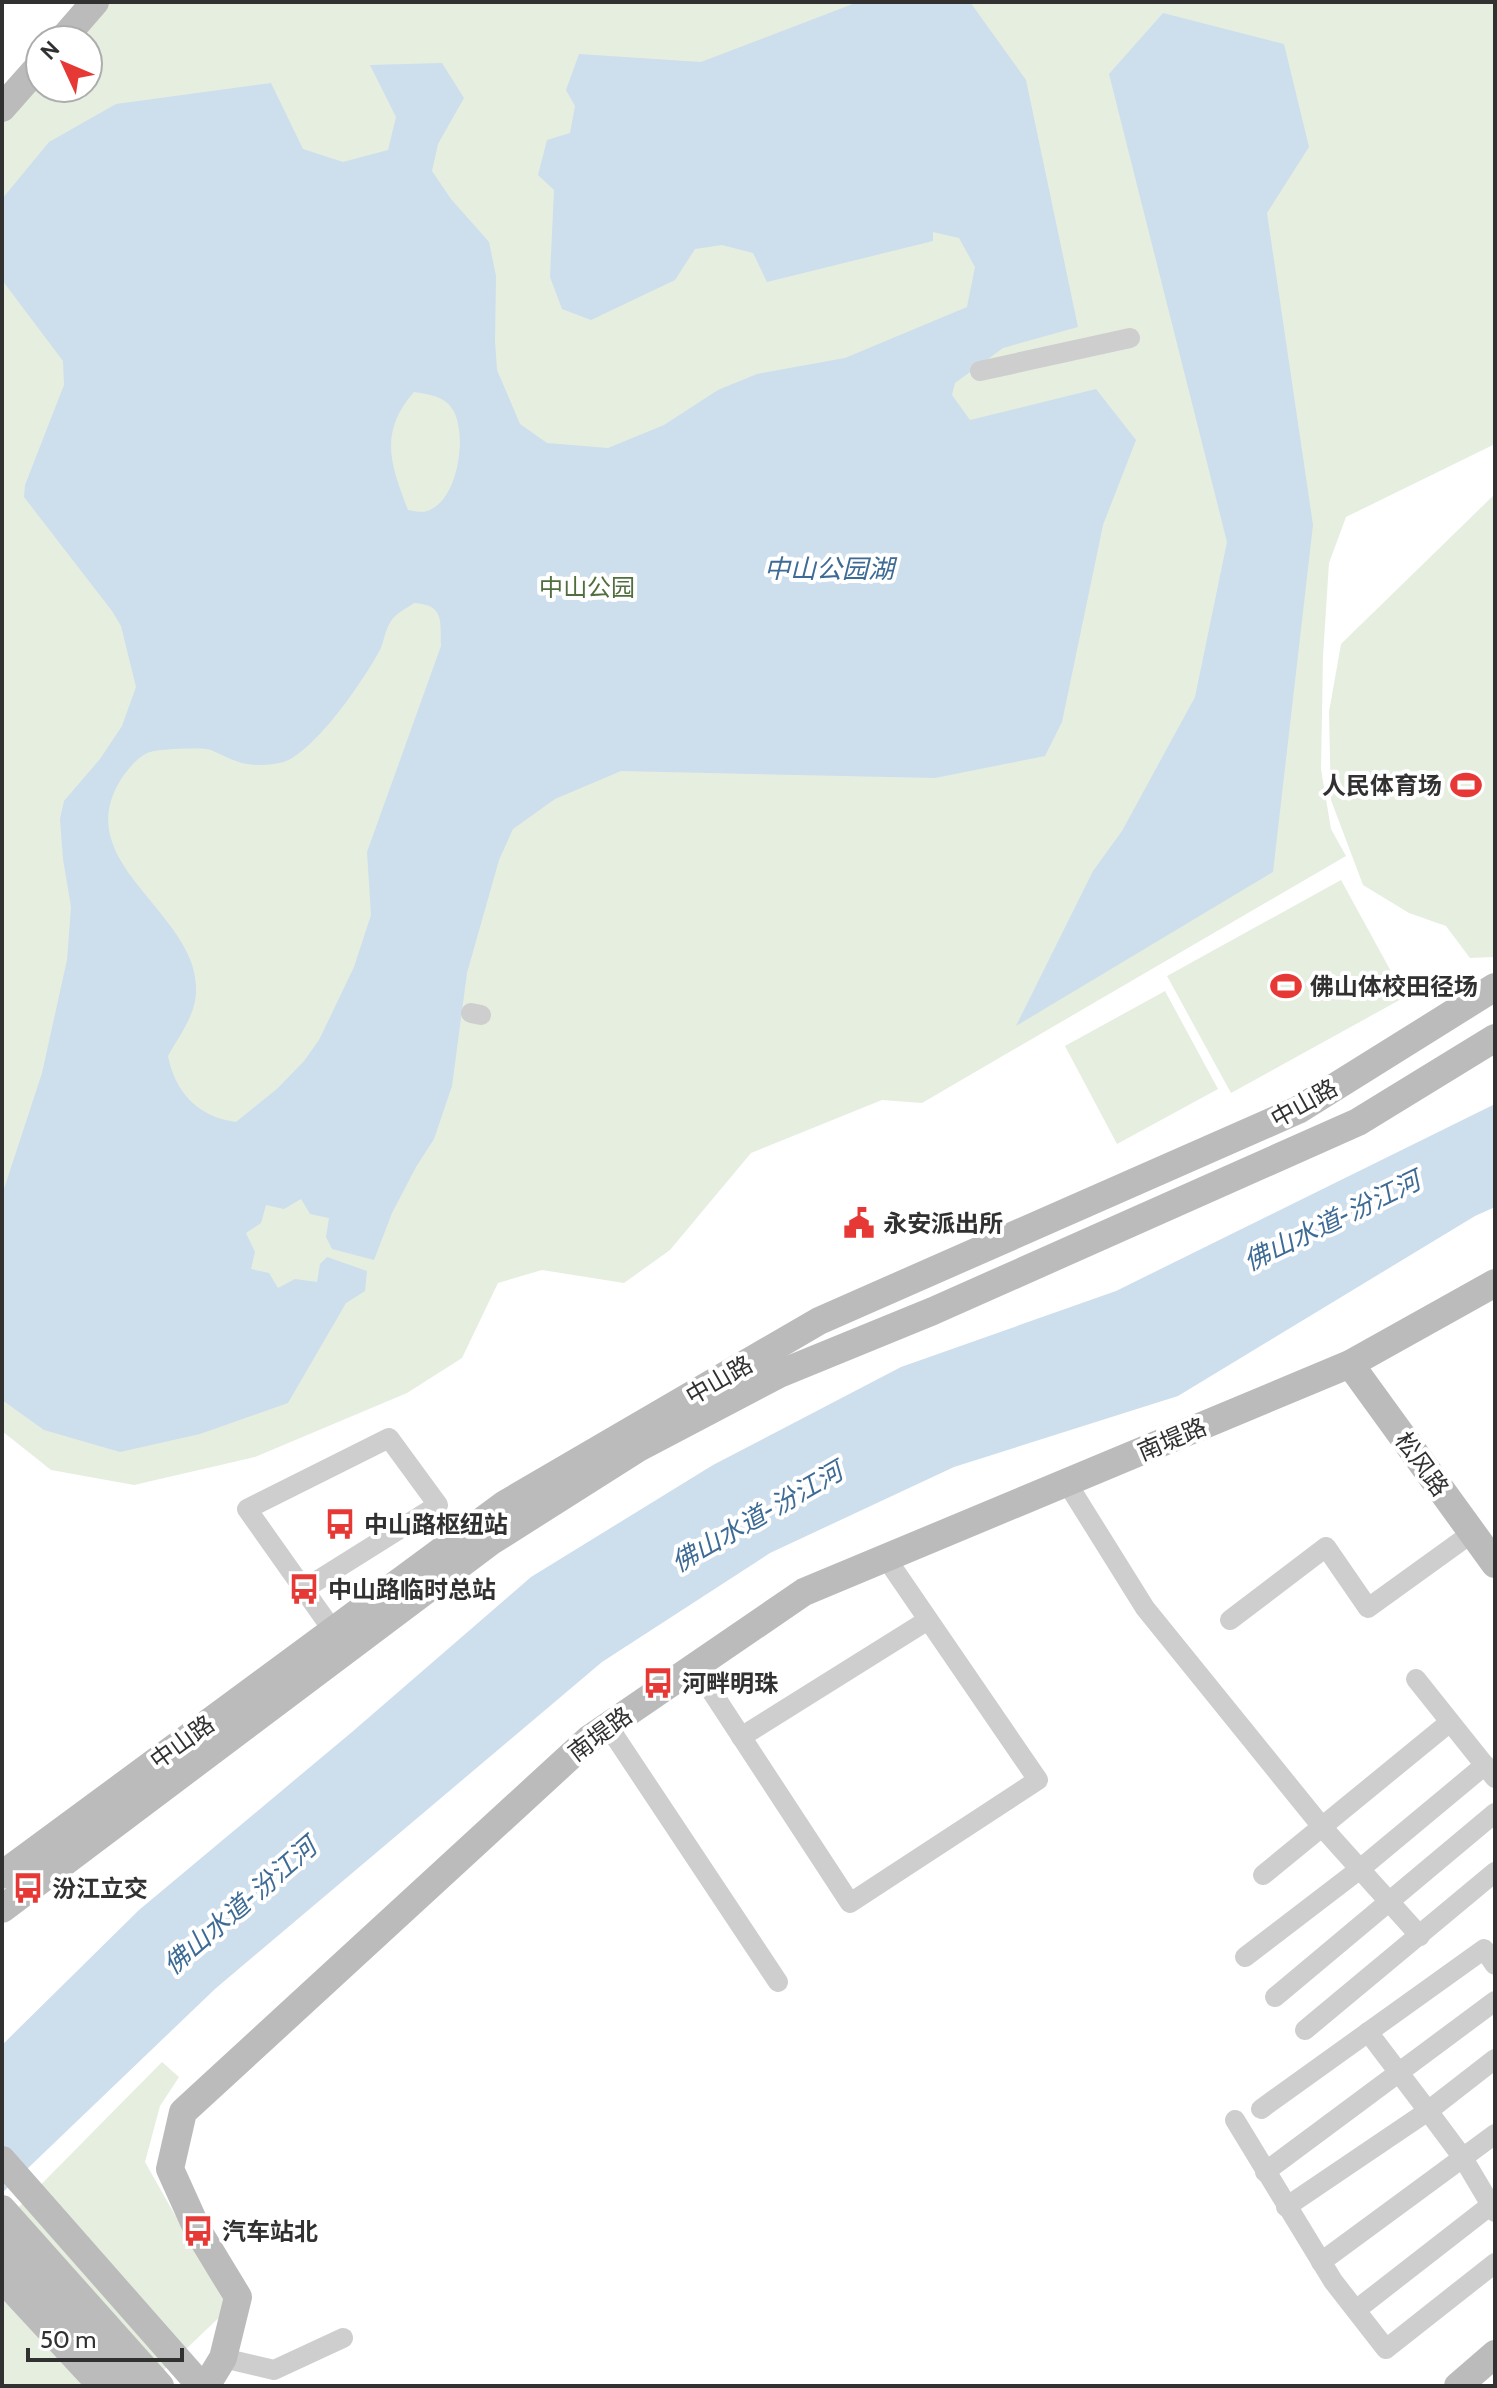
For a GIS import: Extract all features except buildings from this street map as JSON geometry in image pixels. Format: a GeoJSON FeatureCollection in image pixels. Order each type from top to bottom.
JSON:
{"type":"FeatureCollection","features":[{"type":"Feature","properties":{"kind":"street"},"geometry":{"type":"LineString","coordinates":[[76,24],[95,2]]}},
{"type":"Feature","properties":{"kind":"street"},"geometry":{"type":"LineString","coordinates":[[2,108],[24,83]]}},
{"type":"Feature","properties":{"kind":"street"},"geometry":{"type":"LineString","coordinates":[[980,371],[1130,338]]}},
{"type":"Feature","properties":{"kind":"street","name":"中山路"},"geometry":{"type":"LineString","coordinates":[[2,1909],[340,1641],[505,1504],[819,1321],[1298,1110],[1495,987]]}},
{"type":"Feature","properties":{"kind":"street","name":"中山路"},"geometry":{"type":"LineString","coordinates":[[2,1875],[340,1641],[640,1447],[779,1374],[933,1311],[1358,1122],[1495,1038]]}},
{"type":"Feature","properties":{"kind":"street","name":"南堤路"},"geometry":{"type":"LineString","coordinates":[[204,2386],[223,2358],[238,2297],[198,2231],[170,2169],[183,2112],[589,1739],[804,1592],[1350,1364],[1495,1283]]}},
{"type":"Feature","properties":{"kind":"street","name":"松风路"},"geometry":{"type":"LineString","coordinates":[[1350,1364],[1494,1559]]}},
{"type":"Feature","properties":{"kind":"street"},"geometry":{"type":"LineString","coordinates":[[304,1589],[438,1505],[389,1438],[247,1509],[340,1641]]}},
{"type":"Feature","properties":{"kind":"street"},"geometry":{"type":"LineString","coordinates":[[1067,1483],[1145,1608],[1323,1828],[1420,1936]]}},
{"type":"Feature","properties":{"kind":"street"},"geometry":{"type":"LineString","coordinates":[[1230,1620],[1326,1547],[1368,1608],[1472,1533]]}},
{"type":"Feature","properties":{"kind":"street"},"geometry":{"type":"LineString","coordinates":[[695,1666],[850,1903],[1038,1780],[886,1558]]}},
{"type":"Feature","properties":{"kind":"street"},"geometry":{"type":"LineString","coordinates":[[741,1737],[928,1620]]}},
{"type":"Feature","properties":{"kind":"street"},"geometry":{"type":"LineString","coordinates":[[1245,1957],[1490,1771],[1416,1679]]}},
{"type":"Feature","properties":{"kind":"street"},"geometry":{"type":"LineString","coordinates":[[1263,1875],[1450,1722]]}},
{"type":"Feature","properties":{"kind":"street"},"geometry":{"type":"LineString","coordinates":[[608,1726],[778,1982]]}},
{"type":"Feature","properties":{"kind":"street"},"geometry":{"type":"LineString","coordinates":[[1275,1997],[1495,1813]]}},
{"type":"Feature","properties":{"kind":"street"},"geometry":{"type":"LineString","coordinates":[[1305,2030],[1495,1872]]}},
{"type":"Feature","properties":{"kind":"street"},"geometry":{"type":"LineString","coordinates":[[1261,2109],[1484,1949],[1495,1965]]}},
{"type":"Feature","properties":{"kind":"street"},"geometry":{"type":"LineString","coordinates":[[1265,2172],[1495,2001]]}},
{"type":"Feature","properties":{"kind":"street"},"geometry":{"type":"LineString","coordinates":[[1356,2310],[1493,2206],[1463,2158],[1368,2032]]}},
{"type":"Feature","properties":{"kind":"street"},"geometry":{"type":"LineString","coordinates":[[1286,2207],[1428,2111],[1495,2059]]}},
{"type":"Feature","properties":{"kind":"street"},"geometry":{"type":"LineString","coordinates":[[1235,2120],[1321,2262],[1386,2349],[1495,2263]]}},
{"type":"Feature","properties":{"kind":"street"},"geometry":{"type":"LineString","coordinates":[[1321,2262],[1495,2134]]}},
{"type":"Feature","properties":{"kind":"street"},"geometry":{"type":"LineString","coordinates":[[2,2160],[204,2386]]}},
{"type":"Feature","properties":{"kind":"street"},"geometry":{"type":"LineString","coordinates":[[2,2209],[105,2366]]}},
{"type":"Feature","properties":{"kind":"street"},"geometry":{"type":"LineString","coordinates":[[2,2243],[105,2366],[160,2386]]}},
{"type":"Feature","properties":{"kind":"street"},"geometry":{"type":"LineString","coordinates":[[2,2278],[129,2386]]}},
{"type":"Feature","properties":{"kind":"street"},"geometry":{"type":"LineString","coordinates":[[223,2358],[274,2370],[343,2338]]}},
{"type":"Feature","properties":{"kind":"street"},"geometry":{"type":"LineString","coordinates":[[1468,2383],[1495,2354]]}},
{"type":"Feature","properties":{"kind":"green space","name":"中山公园"},"geometry":{"type":"Polygon","coordinates":[[[110,2],[1495,2],[1495,444],[1346,517],[1329,563],[1321,769],[1331,829],[1346,856],[922,1103],[882,1100],[751,1153],[670,1250],[624,1283],[542,1270],[498,1283],[462,1358],[407,1393],[255,1457],[134,1485],[51,1470],[2,1431],[2,119],[24,98],[24,104],[104,104],[104,24],[93,24],[110,2]]]}},
{"type":"Feature","properties":{"kind":"green space"},"geometry":{"type":"Polygon","coordinates":[[[1495,494],[1495,957],[1470,958],[1446,926],[1409,913],[1363,885],[1331,800],[1329,712],[1341,644],[1495,494]]]}},
{"type":"Feature","properties":{"kind":"green space","name":"佛山体校田径场"},"geometry":{"type":"Polygon","coordinates":[[[1341,880],[1405,997],[1231,1093],[1167,976],[1341,880]]]}},
{"type":"Feature","properties":{"kind":"green space"},"geometry":{"type":"Polygon","coordinates":[[[1165,991],[1218,1089],[1117,1144],[1065,1046],[1165,991]]]}},
{"type":"Feature","properties":{"kind":"green space"},"geometry":{"type":"Polygon","coordinates":[[[162,2062],[179,2077],[160,2106],[145,2162],[228,2309],[147,2386],[2,2386],[2,2224],[162,2062]]]}},
{"type":"Feature","properties":{"kind":"water","name":"中山公园湖"},"geometry":{"type":"Polygon","coordinates":[[[858,2],[970,2],[1026,80],[1078,327],[1003,348],[955,383],[952,395],[970,420],[1096,389],[1136,440],[1103,525],[1062,722],[1045,756],[935,778],[621,771],[555,799],[513,829],[499,860],[467,973],[452,1086],[434,1139],[392,1213],[374,1260],[332,1249],[326,1237],[329,1218],[310,1214],[301,1199],[284,1209],[266,1205],[261,1223],[246,1233],[255,1252],[251,1269],[269,1273],[278,1288],[295,1279],[317,1282],[320,1264],[327,1257],[367,1271],[365,1291],[346,1303],[288,1403],[200,1434],[120,1452],[44,1430],[2,1400],[2,1195],[42,1073],[67,960],[71,907],[60,819],[64,801],[100,759],[122,726],[136,687],[121,626],[24,497],[25,485],[64,385],[63,361],[2,280],[2,199],[49,142],[116,104],[271,83],[303,149],[343,162],[388,150],[396,117],[370,65],[442,63],[464,98],[438,144],[432,171],[451,199],[489,242],[496,276],[497,370],[520,424],[547,443],[608,448],[664,425],[718,390],[757,374],[845,358],[967,307],[975,267],[959,238],[933,232],[933,241],[767,282],[753,253],[722,245],[695,249],[675,280],[591,320],[562,309],[550,277],[554,190],[538,175],[547,140],[570,133],[575,106],[566,90],[579,54],[701,62],[858,2]],[[414,392],[395,421],[391,450],[408,510],[423,512],[438,505],[453,482],[460,435],[450,405],[436,396],[414,392]],[[414,603],[391,621],[380,650],[341,708],[316,737],[292,758],[281,763],[259,765],[245,764],[206,749],[155,751],[137,760],[120,781],[109,812],[111,840],[124,867],[182,943],[194,971],[195,1001],[168,1056],[171,1069],[190,1101],[210,1115],[236,1122],[278,1088],[319,1040],[354,967],[371,915],[367,852],[441,646],[440,622],[436,611],[424,604],[414,603]]]}},
{"type":"Feature","properties":{"kind":"water"},"geometry":{"type":"Polygon","coordinates":[[[1163,13],[1284,44],[1309,147],[1267,213],[1313,525],[1273,872],[1016,1026],[1093,871],[1122,831],[1195,697],[1227,542],[1109,74],[1163,13]]]}},
{"type":"Feature","properties":{"kind":"water","name":"佛山水道-汾江河"},"geometry":{"type":"Polygon","coordinates":[[[1495,1104],[1495,1207],[1475,1216],[1178,1396],[954,1467],[770,1553],[602,1662],[215,1989],[2,2193],[2,2045],[139,1910],[531,1577],[713,1465],[901,1367],[1116,1291],[1495,1104]]]}},
{"type":"Feature","properties":{"kind":"place","name":"人民体育场"},"geometry":{"type":"Point","coordinates":[1466,785]}},
{"type":"Feature","properties":{"kind":"place","name":"佛山体校田径场"},"geometry":{"type":"Point","coordinates":[1286,986]}},
{"type":"Feature","properties":{"kind":"place","name":"永安派出所"},"geometry":{"type":"Point","coordinates":[859,1223]}},
{"type":"Feature","properties":{"kind":"place","name":"中山路枢纽站"},"geometry":{"type":"Point","coordinates":[340,1524]}},
{"type":"Feature","properties":{"kind":"place","name":"中山路临时总站"},"geometry":{"type":"Point","coordinates":[304,1589]}},
{"type":"Feature","properties":{"kind":"place","name":"河畔明珠"},"geometry":{"type":"Point","coordinates":[658,1683]}},
{"type":"Feature","properties":{"kind":"place","name":"汾江立交"},"geometry":{"type":"Point","coordinates":[28,1888]}},
{"type":"Feature","properties":{"kind":"place","name":"汽车站北"},"geometry":{"type":"Point","coordinates":[198,2231]}}]}
